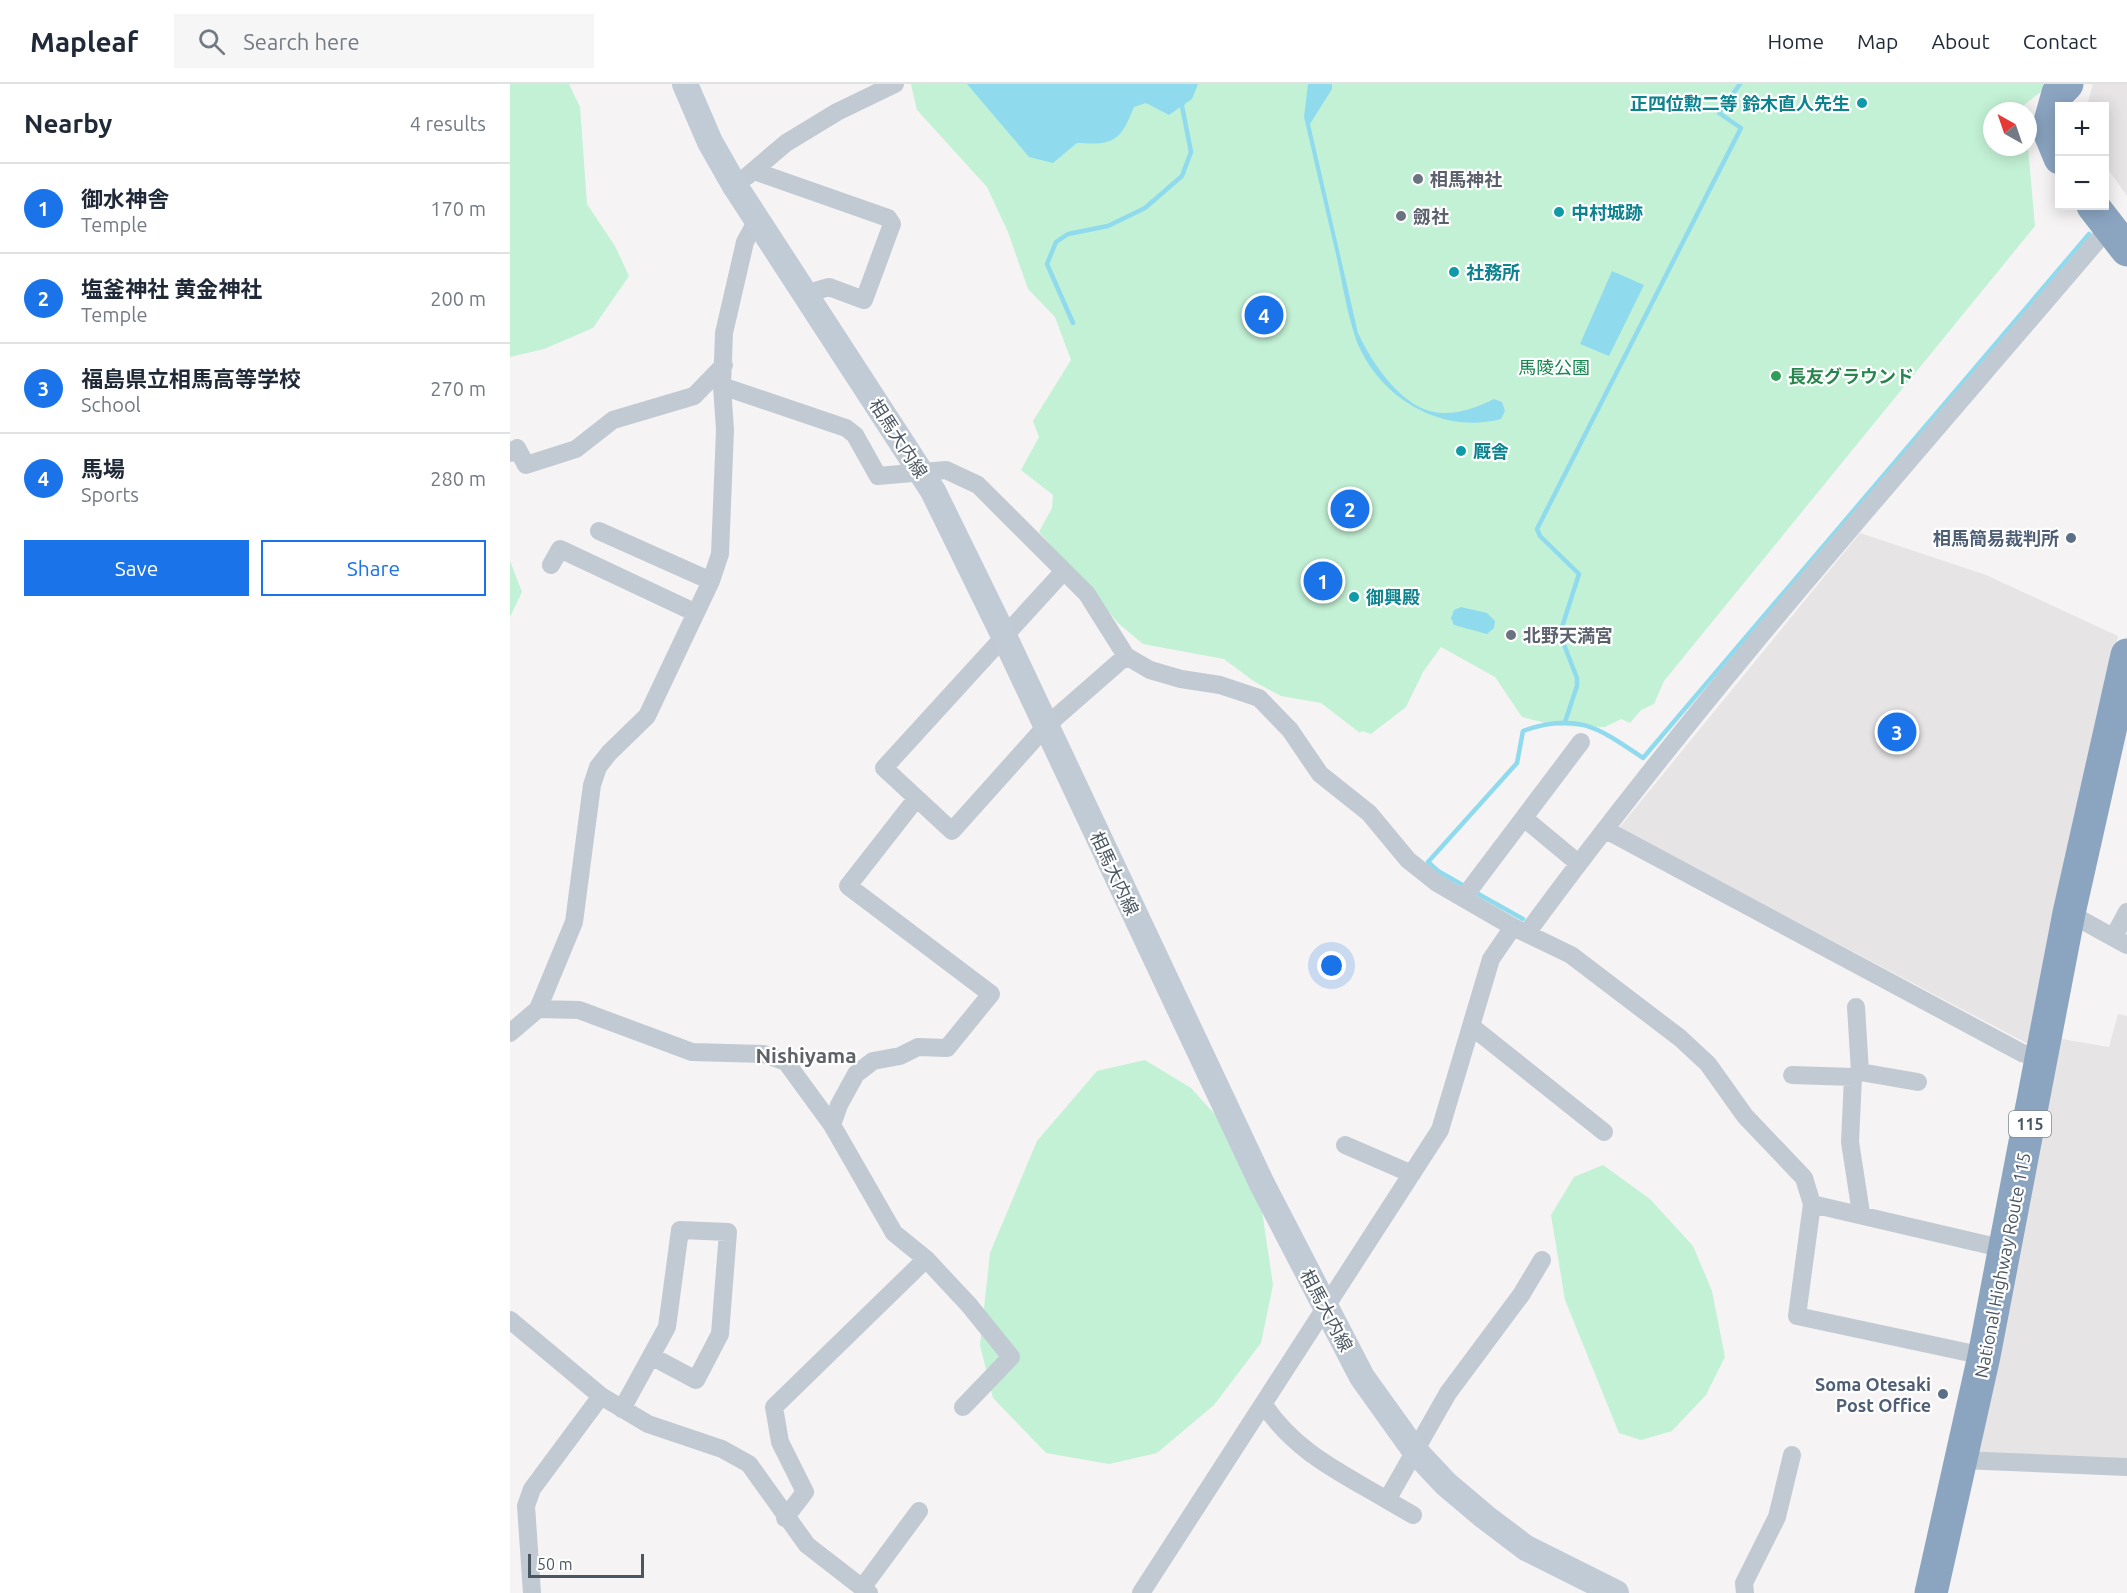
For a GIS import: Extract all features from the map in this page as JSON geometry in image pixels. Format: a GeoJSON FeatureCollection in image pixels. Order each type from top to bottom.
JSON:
{"type":"FeatureCollection","features":[{"type":"Feature","properties":{"kind":"highway"},"geometry":{"type":"LineString","coordinates":[[2059,156],[2048,129],[2058,93],[2067,84]]}},
{"type":"Feature","properties":{"kind":"highway","name":"National Highway Route 115"},"geometry":{"type":"LineString","coordinates":[[1931,1593],[1984,1356],[2043,1059],[2069,913],[2127,656]]}},
{"type":"Feature","properties":{"kind":"main road","name":"相馬大内線"},"geometry":{"type":"LineString","coordinates":[[685,84],[710,142],[744,179],[757,220],[933,491],[1004,636],[1257,1174],[1362,1377],[1415,1451],[1446,1484],[1527,1548],[1617,1593]]}},
{"type":"Feature","properties":{"kind":"street"},"geometry":{"type":"LineString","coordinates":[[744,179],[796,137],[837,112],[895,84]]}},
{"type":"Feature","properties":{"kind":"street"},"geometry":{"type":"LineString","coordinates":[[744,179],[888,218],[892,224],[864,300],[829,287],[805,294]]}},
{"type":"Feature","properties":{"kind":"street"},"geometry":{"type":"LineString","coordinates":[[510,1033],[538,1009],[574,922],[592,785],[598,767],[647,716],[711,581],[720,554],[725,430],[722,386],[724,333],[745,242],[757,220]]}},
{"type":"Feature","properties":{"kind":"street"},"geometry":{"type":"LineString","coordinates":[[1141,1593],[1440,1130],[1491,958],[1520,930],[1606,830],[1741,661],[2110,227]]}},
{"type":"Feature","properties":{"kind":"street"},"geometry":{"type":"LineString","coordinates":[[510,453],[517,448],[526,465],[576,450],[613,420],[694,396],[724,365]]}},
{"type":"Feature","properties":{"kind":"street"},"geometry":{"type":"LineString","coordinates":[[722,386],[846,428],[855,435],[878,476],[946,470],[978,485],[1087,594],[1126,656],[1150,670],[1181,679],[1220,686],[1259,698],[1290,730],[1320,774],[1370,813],[1408,860],[1437,883],[1520,930],[1571,954],[1680,1038],[1708,1064],[1745,1116],[1804,1178],[1812,1204],[1797,1316],[1984,1356]]}},
{"type":"Feature","properties":{"kind":"street"},"geometry":{"type":"LineString","coordinates":[[599,531],[711,581]]}},
{"type":"Feature","properties":{"kind":"street"},"geometry":{"type":"LineString","coordinates":[[551,565],[560,549],[696,613]]}},
{"type":"Feature","properties":{"kind":"street"},"geometry":{"type":"LineString","coordinates":[[1063,572],[884,768],[952,831],[1046,726],[1126,656]]}},
{"type":"Feature","properties":{"kind":"street"},"geometry":{"type":"LineString","coordinates":[[1464,897],[1581,742]]}},
{"type":"Feature","properties":{"kind":"street"},"geometry":{"type":"LineString","coordinates":[[832,1125],[839,1105],[856,1074],[873,1061],[900,1056],[918,1047],[947,1048],[991,994],[848,886],[916,798]]}},
{"type":"Feature","properties":{"kind":"street"},"geometry":{"type":"LineString","coordinates":[[1525,819],[1578,863]]}},
{"type":"Feature","properties":{"kind":"street"},"geometry":{"type":"LineString","coordinates":[[1606,830],[2022,1053],[2043,1059]]}},
{"type":"Feature","properties":{"kind":"street"},"geometry":{"type":"LineString","coordinates":[[2069,913],[2120,940],[2127,912]]}},
{"type":"Feature","properties":{"kind":"street"},"geometry":{"type":"LineString","coordinates":[[1856,1007],[1856,1075],[1850,1142],[1861,1213]]}},
{"type":"Feature","properties":{"kind":"street"},"geometry":{"type":"LineString","coordinates":[[538,1009],[579,1010],[693,1052],[764,1054],[786,1062],[832,1125],[894,1233],[926,1259],[969,1305],[1011,1357],[963,1407]]}},
{"type":"Feature","properties":{"kind":"street"},"geometry":{"type":"LineString","coordinates":[[1471,1026],[1604,1132]]}},
{"type":"Feature","properties":{"kind":"street"},"geometry":{"type":"LineString","coordinates":[[1792,1076],[1856,1075],[1917,1082]]}},
{"type":"Feature","properties":{"kind":"street"},"geometry":{"type":"LineString","coordinates":[[1344,1145],[1412,1174]]}},
{"type":"Feature","properties":{"kind":"street"},"geometry":{"type":"LineString","coordinates":[[1812,1204],[1861,1213],[2005,1249]]}},
{"type":"Feature","properties":{"kind":"street"},"geometry":{"type":"LineString","coordinates":[[622,1409],[651,1356],[667,1327],[680,1230],[728,1232],[720,1334],[696,1380],[651,1356]]}},
{"type":"Feature","properties":{"kind":"street"},"geometry":{"type":"LineString","coordinates":[[785,1518],[805,1492],[780,1442],[774,1407],[926,1259]]}},
{"type":"Feature","properties":{"kind":"street"},"geometry":{"type":"LineString","coordinates":[[1387,1500],[1448,1393],[1521,1295],[1542,1260]]}},
{"type":"Feature","properties":{"kind":"street"},"geometry":{"type":"LineString","coordinates":[[510,1320],[601,1396],[622,1409],[648,1424],[722,1449],[749,1464],[768,1487],[785,1518],[807,1545],[865,1591],[919,1511]]}},
{"type":"Feature","properties":{"kind":"street"},"geometry":{"type":"LineString","coordinates":[[532,1593],[526,1506],[532,1489],[601,1396]]}},
{"type":"Feature","properties":{"kind":"street"},"geometry":{"type":"LineString","coordinates":[[1264,1405],[1280,1428],[1304,1450],[1413,1515]]}},
{"type":"Feature","properties":{"kind":"street"},"geometry":{"type":"LineString","coordinates":[[1745,1593],[1744,1584],[1777,1517],[1792,1455]]}},
{"type":"Feature","properties":{"kind":"street"},"geometry":{"type":"LineString","coordinates":[[1961,1460],[2127,1467]]}},
{"type":"Feature","properties":{"kind":"shaded area"},"geometry":{"type":"Polygon","coordinates":[[[2093,84],[2127,84],[2127,196],[2109,171],[2109,102],[2088,102],[2093,84]]]}},
{"type":"Feature","properties":{"kind":"shaded area"},"geometry":{"type":"Polygon","coordinates":[[[1860,533],[1986,575],[2118,636],[2030,1045],[1619,828],[1860,533]]]}},
{"type":"Feature","properties":{"kind":"shaded area"},"geometry":{"type":"Polygon","coordinates":[[[2118,1014],[2127,1016],[2127,1459],[1973,1454],[2056,1038],[2109,1047],[2118,1014]]]}},
{"type":"Feature","properties":{"kind":"green space"},"geometry":{"type":"Polygon","coordinates":[[[510,84],[569,84],[580,107],[587,204],[615,246],[629,276],[593,328],[544,349],[510,357],[510,84]]]}},
{"type":"Feature","properties":{"kind":"green space","name":"馬陵公園"},"geometry":{"type":"Polygon","coordinates":[[[911,84],[2051,84],[2028,102],[1983,102],[1983,156],[2029,156],[2035,226],[1664,681],[1654,704],[1641,710],[1630,723],[1621,719],[1605,727],[1557,726],[1522,717],[1495,677],[1441,647],[1423,672],[1406,707],[1371,734],[1362,731],[1360,733],[1321,703],[1281,696],[1255,682],[1224,659],[1143,644],[1118,623],[1039,532],[1052,508],[1053,495],[1021,470],[1039,437],[1033,421],[1071,360],[1055,317],[1028,289],[1008,232],[987,187],[917,110],[911,84]]]}},
{"type":"Feature","properties":{"kind":"green space"},"geometry":{"type":"Polygon","coordinates":[[[510,561],[522,592],[510,617],[510,561]]]}},
{"type":"Feature","properties":{"kind":"green space"},"geometry":{"type":"Polygon","coordinates":[[[1145,1060],[1191,1088],[1229,1130],[1262,1211],[1273,1285],[1261,1343],[1214,1405],[1157,1453],[1109,1464],[1046,1453],[993,1398],[980,1345],[990,1253],[1037,1141],[1097,1071],[1145,1060]]]}},
{"type":"Feature","properties":{"kind":"green space"},"geometry":{"type":"Polygon","coordinates":[[[1603,1165],[1650,1199],[1693,1246],[1712,1291],[1725,1357],[1706,1395],[1672,1431],[1641,1440],[1619,1433],[1565,1300],[1551,1215],[1574,1177],[1603,1165]]]}},
{"type":"Feature","properties":{"kind":"water"},"geometry":{"type":"Polygon","coordinates":[[[967,84],[1198,84],[1192,99],[1169,115],[1146,103],[1134,107],[1124,128],[1114,139],[1100,143],[1077,143],[1053,163],[1029,157],[967,84]]]}},
{"type":"Feature","properties":{"kind":"water"},"geometry":{"type":"Polygon","coordinates":[[[1308,84],[1332,84],[1332,89],[1310,124],[1358,333],[1364,345],[1390,384],[1414,404],[1427,410],[1448,413],[1469,409],[1494,399],[1502,402],[1505,411],[1501,419],[1477,423],[1454,421],[1431,415],[1410,404],[1391,390],[1375,373],[1362,353],[1350,320],[1304,117],[1308,84]]]}},
{"type":"Feature","properties":{"kind":"water"},"geometry":{"type":"Polygon","coordinates":[[[1612,271],[1644,285],[1609,356],[1580,344],[1612,271]]]}},
{"type":"Feature","properties":{"kind":"water"},"geometry":{"type":"Polygon","coordinates":[[[1461,607],[1487,613],[1495,621],[1494,628],[1487,634],[1454,625],[1451,618],[1454,610],[1461,607]]]}},
{"type":"Feature","properties":{"kind":"waterway"},"geometry":{"type":"LineString","coordinates":[[1565,722],[1577,686],[1577,678],[1563,642],[1562,627],[1579,574],[1540,536],[1537,529],[1741,128],[1719,113],[1740,84]]}},
{"type":"Feature","properties":{"kind":"waterway"},"geometry":{"type":"LineString","coordinates":[[1073,323],[1047,264],[1056,242],[1068,234],[1108,226],[1145,208],[1182,176],[1191,152],[1182,106],[1183,100]]}},
{"type":"Feature","properties":{"kind":"waterway"},"geometry":{"type":"LineString","coordinates":[[1466,887],[1438,871],[1428,862],[1517,763],[1523,731],[1558,723],[1587,726],[1600,731],[1643,758],[2089,234]]}},
{"type":"Feature","properties":{"kind":"waterway"},"geometry":{"type":"LineString","coordinates":[[1473,891],[1523,919]]}},
{"type":"Feature","properties":{"kind":"place","name":"正四位勲二等 鈴木直人先生"},"geometry":{"type":"Point","coordinates":[1862,103]}},
{"type":"Feature","properties":{"kind":"place","name":"相馬神社"},"geometry":{"type":"Point","coordinates":[1418,179]}},
{"type":"Feature","properties":{"kind":"place","name":"中村城跡"},"geometry":{"type":"Point","coordinates":[1559,212]}},
{"type":"Feature","properties":{"kind":"place","name":"劔社"},"geometry":{"type":"Point","coordinates":[1401,216]}},
{"type":"Feature","properties":{"kind":"place","name":"社務所"},"geometry":{"type":"Point","coordinates":[1454,272]}},
{"type":"Feature","properties":{"kind":"place","name":"馬場"},"geometry":{"type":"Point","coordinates":[1264,315]}},
{"type":"Feature","properties":{"kind":"place","name":"長友グラウンド"},"geometry":{"type":"Point","coordinates":[1776,376]}},
{"type":"Feature","properties":{"kind":"place","name":"厩舎"},"geometry":{"type":"Point","coordinates":[1461,451]}},
{"type":"Feature","properties":{"kind":"place","name":"塩釜神社 黄金神社"},"geometry":{"type":"Point","coordinates":[1350,509]}},
{"type":"Feature","properties":{"kind":"place","name":"相馬簡易裁判所"},"geometry":{"type":"Point","coordinates":[2071,538]}},
{"type":"Feature","properties":{"kind":"place","name":"御水神舎"},"geometry":{"type":"Point","coordinates":[1323,581]}},
{"type":"Feature","properties":{"kind":"place","name":"御興殿"},"geometry":{"type":"Point","coordinates":[1354,597]}},
{"type":"Feature","properties":{"kind":"place","name":"北野天満宮"},"geometry":{"type":"Point","coordinates":[1511,635]}},
{"type":"Feature","properties":{"kind":"place","name":"福島県立相馬高等学校"},"geometry":{"type":"Point","coordinates":[1897,732]}},
{"type":"Feature","properties":{"kind":"place","name":"Soma Otesaki Post Office"},"geometry":{"type":"Point","coordinates":[1943,1394]}},
{"type":"Feature","properties":{"kind":"district","name":"Nishiyama"},"geometry":{"type":"Point","coordinates":[806,1055]}}]}
